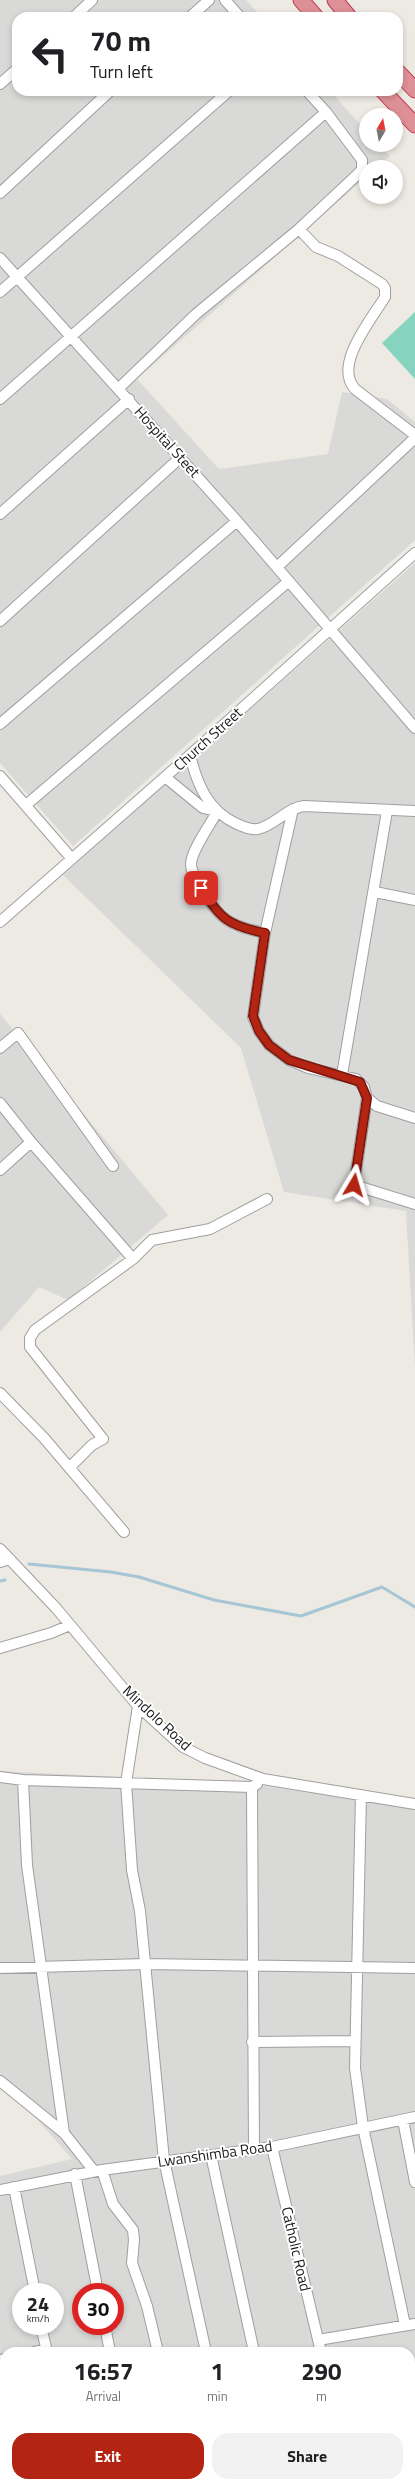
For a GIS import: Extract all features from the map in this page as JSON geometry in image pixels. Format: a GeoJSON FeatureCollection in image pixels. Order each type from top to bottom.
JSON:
{"type":"FeatureCollection","features":[{"type":"Feature","properties":{"kind":"highway"},"geometry":{"type":"LineString","coordinates":[[301,0],[312,12]]}},
{"type":"Feature","properties":{"kind":"highway"},"geometry":{"type":"LineString","coordinates":[[334,0],[345,12]]}},
{"type":"Feature","properties":{"kind":"highway"},"geometry":{"type":"LineString","coordinates":[[403,77],[415,90]]}},
{"type":"Feature","properties":{"kind":"highway"},"geometry":{"type":"LineString","coordinates":[[388,96],[415,125]]}},
{"type":"Feature","properties":{"kind":"street"},"geometry":{"type":"LineString","coordinates":[[79,12],[92,0]]}},
{"type":"Feature","properties":{"kind":"street"},"geometry":{"type":"LineString","coordinates":[[196,12],[209,0]]}},
{"type":"Feature","properties":{"kind":"street"},"geometry":{"type":"LineString","coordinates":[[225,0],[236,12]]}},
{"type":"Feature","properties":{"kind":"street"},"geometry":{"type":"LineString","coordinates":[[0,84],[12,73]]}},
{"type":"Feature","properties":{"kind":"street"},"geometry":{"type":"LineString","coordinates":[[0,193],[105,96]]}},
{"type":"Feature","properties":{"kind":"street"},"geometry":{"type":"LineString","coordinates":[[0,292],[223,96]]}},
{"type":"Feature","properties":{"kind":"street"},"geometry":{"type":"LineString","coordinates":[[119,388],[196,314],[299,229],[362,169],[362,160],[326,112],[312,96]]}},
{"type":"Feature","properties":{"kind":"street"},"geometry":{"type":"LineString","coordinates":[[0,399],[326,112]]}},
{"type":"Feature","properties":{"kind":"street"},"geometry":{"type":"LineString","coordinates":[[299,229],[316,247],[338,256],[382,284],[385,288],[385,296],[352,351],[347,374],[349,383],[355,389],[415,435]]}},
{"type":"Feature","properties":{"kind":"street","name":"Hospital Steet"},"geometry":{"type":"LineString","coordinates":[[0,258],[16,278],[181,457],[415,728]]}},
{"type":"Feature","properties":{"kind":"street"},"geometry":{"type":"LineString","coordinates":[[0,514],[129,399]]}},
{"type":"Feature","properties":{"kind":"street"},"geometry":{"type":"LineString","coordinates":[[277,567],[415,438]]}},
{"type":"Feature","properties":{"kind":"street"},"geometry":{"type":"LineString","coordinates":[[0,621],[181,457]]}},
{"type":"Feature","properties":{"kind":"street"},"geometry":{"type":"LineString","coordinates":[[0,724],[237,521]]}},
{"type":"Feature","properties":{"kind":"street","name":"Church Street"},"geometry":{"type":"LineString","coordinates":[[0,922],[190,755],[415,553]]}},
{"type":"Feature","properties":{"kind":"street"},"geometry":{"type":"LineString","coordinates":[[26,805],[289,581]]}},
{"type":"Feature","properties":{"kind":"street"},"geometry":{"type":"LineString","coordinates":[[190,755],[198,784],[217,812]]}},
{"type":"Feature","properties":{"kind":"street"},"geometry":{"type":"LineString","coordinates":[[0,776],[72,859]]}},
{"type":"Feature","properties":{"kind":"street"},"geometry":{"type":"LineString","coordinates":[[165,777],[196,803],[248,828],[257,829],[293,809],[304,806],[387,811],[415,811]]}},
{"type":"Feature","properties":{"kind":"street"},"geometry":{"type":"LineString","coordinates":[[293,809],[265,933],[253,1016],[259,1031],[269,1045],[289,1060],[308,1068],[342,1075],[360,1082],[367,1098],[377,1106],[415,1118]]}},
{"type":"Feature","properties":{"kind":"street"},"geometry":{"type":"LineString","coordinates":[[342,1075],[387,811]]}},
{"type":"Feature","properties":{"kind":"street"},"geometry":{"type":"LineString","coordinates":[[217,812],[193,856],[192,871],[214,909],[224,920],[247,929],[265,933]]}},
{"type":"Feature","properties":{"kind":"street"},"geometry":{"type":"LineString","coordinates":[[374,892],[415,900]]}},
{"type":"Feature","properties":{"kind":"street"},"geometry":{"type":"LineString","coordinates":[[0,1048],[18,1033],[113,1166]]}},
{"type":"Feature","properties":{"kind":"street"},"geometry":{"type":"LineString","coordinates":[[367,1098],[354,1185],[415,1204]]}},
{"type":"Feature","properties":{"kind":"street"},"geometry":{"type":"LineString","coordinates":[[0,1103],[31,1142],[133,1259]]}},
{"type":"Feature","properties":{"kind":"street"},"geometry":{"type":"LineString","coordinates":[[0,1170],[31,1142]]}},
{"type":"Feature","properties":{"kind":"street"},"geometry":{"type":"LineString","coordinates":[[70,1467],[92,1445],[103,1439],[30,1347],[30,1338],[35,1330],[133,1259],[152,1240],[210,1229],[267,1199]]}},
{"type":"Feature","properties":{"kind":"street"},"geometry":{"type":"LineString","coordinates":[[0,1393],[70,1467],[124,1532]]}},
{"type":"Feature","properties":{"kind":"street","name":"Mindolo Road"},"geometry":{"type":"LineString","coordinates":[[0,1549],[5,1560],[70,1625],[138,1706],[183,1747],[205,1758],[264,1779],[415,1804]]}},
{"type":"Feature","properties":{"kind":"street"},"geometry":{"type":"LineString","coordinates":[[0,1648],[51,1633],[70,1625]]}},
{"type":"Feature","properties":{"kind":"street"},"geometry":{"type":"LineString","coordinates":[[138,1706],[126,1783],[132,1870],[140,1911],[146,1964],[164,2160],[205,2347]]}},
{"type":"Feature","properties":{"kind":"street"},"geometry":{"type":"LineString","coordinates":[[0,1777],[23,1780],[252,1787],[264,1779]]}},
{"type":"Feature","properties":{"kind":"street"},"geometry":{"type":"LineString","coordinates":[[23,1780],[27,1865],[64,2133]]}},
{"type":"Feature","properties":{"kind":"street"},"geometry":{"type":"LineString","coordinates":[[252,1787],[254,1966],[252,2042],[254,2149]]}},
{"type":"Feature","properties":{"kind":"street"},"geometry":{"type":"LineString","coordinates":[[318,2340],[410,2325],[363,2128],[354,2041],[359,1966],[361,1795]]}},
{"type":"Feature","properties":{"kind":"street"},"geometry":{"type":"LineString","coordinates":[[0,1968],[146,1964],[415,1968]]}},
{"type":"Feature","properties":{"kind":"street"},"geometry":{"type":"LineString","coordinates":[[252,2042],[354,2041]]}},
{"type":"Feature","properties":{"kind":"street"},"geometry":{"type":"LineString","coordinates":[[0,2081],[64,2133],[98,2170],[113,2204],[133,2230],[134,2240],[132,2263],[147,2306],[157,2347]]}},
{"type":"Feature","properties":{"kind":"street","name":"Lwanshimba Road"},"geometry":{"type":"LineString","coordinates":[[0,2190],[98,2170],[164,2160],[272,2147],[415,2117]]}},
{"type":"Feature","properties":{"kind":"street"},"geometry":{"type":"LineString","coordinates":[[403,2120],[415,2182]]}},
{"type":"Feature","properties":{"kind":"street","name":"Catholic Road"},"geometry":{"type":"LineString","coordinates":[[272,2147],[320,2347]]}},
{"type":"Feature","properties":{"kind":"street"},"geometry":{"type":"LineString","coordinates":[[211,2155],[253,2347]]}},
{"type":"Feature","properties":{"kind":"street"},"geometry":{"type":"LineString","coordinates":[[75,2174],[96,2283]]}},
{"type":"Feature","properties":{"kind":"street"},"geometry":{"type":"LineString","coordinates":[[14,2186],[33,2283]]}},
{"type":"Feature","properties":{"kind":"street"},"geometry":{"type":"LineString","coordinates":[[43,2335],[45,2347]]}},
{"type":"Feature","properties":{"kind":"street"},"geometry":{"type":"LineString","coordinates":[[106,2335],[109,2347]]}},
{"type":"Feature","properties":{"kind":"shaded area"},"geometry":{"type":"Polygon","coordinates":[[[0,0],[246,0],[257,12],[12,12],[12,96],[334,96],[359,123],[359,152],[386,152],[390,156],[385,160],[359,160],[359,183],[137,379],[219,469],[328,454],[342,392],[387,399],[415,422],[415,540],[73,846],[0,763],[0,0]]]}},
{"type":"Feature","properties":{"kind":"shaded area"},"geometry":{"type":"Polygon","coordinates":[[[415,563],[415,1367],[406,1211],[284,1192],[241,1048],[63,875],[415,563]]]}},
{"type":"Feature","properties":{"kind":"shaded area"},"geometry":{"type":"Polygon","coordinates":[[[0,1014],[168,1215],[68,1300],[39,1287],[0,1332],[0,1014]]]}},
{"type":"Feature","properties":{"kind":"shaded area"},"geometry":{"type":"Polygon","coordinates":[[[0,1771],[245,1783],[415,1809],[415,2347],[0,2347],[0,2176],[72,2159],[0,2077],[0,1771]]]}},
{"type":"Feature","properties":{"kind":"green space"},"geometry":{"type":"Polygon","coordinates":[[[415,312],[415,379],[382,343],[415,312]]]}},
{"type":"Feature","properties":{"kind":"waterway"},"geometry":{"type":"LineString","coordinates":[[29,1564],[111,1572],[139,1577],[214,1600],[301,1616],[382,1587],[415,1607]]}},
{"type":"Feature","properties":{"kind":"waterway"},"geometry":{"type":"LineString","coordinates":[[0,1581],[5,1580]]}},
{"type":"Feature","properties":{"kind":"route"},"geometry":{"type":"LineString","coordinates":[[201,888],[214,909],[224,920],[233,925],[265,933],[253,1016],[259,1031],[269,1045],[289,1060],[308,1068],[356,1079],[364,1087],[367,1098],[354,1185]]}}]}
